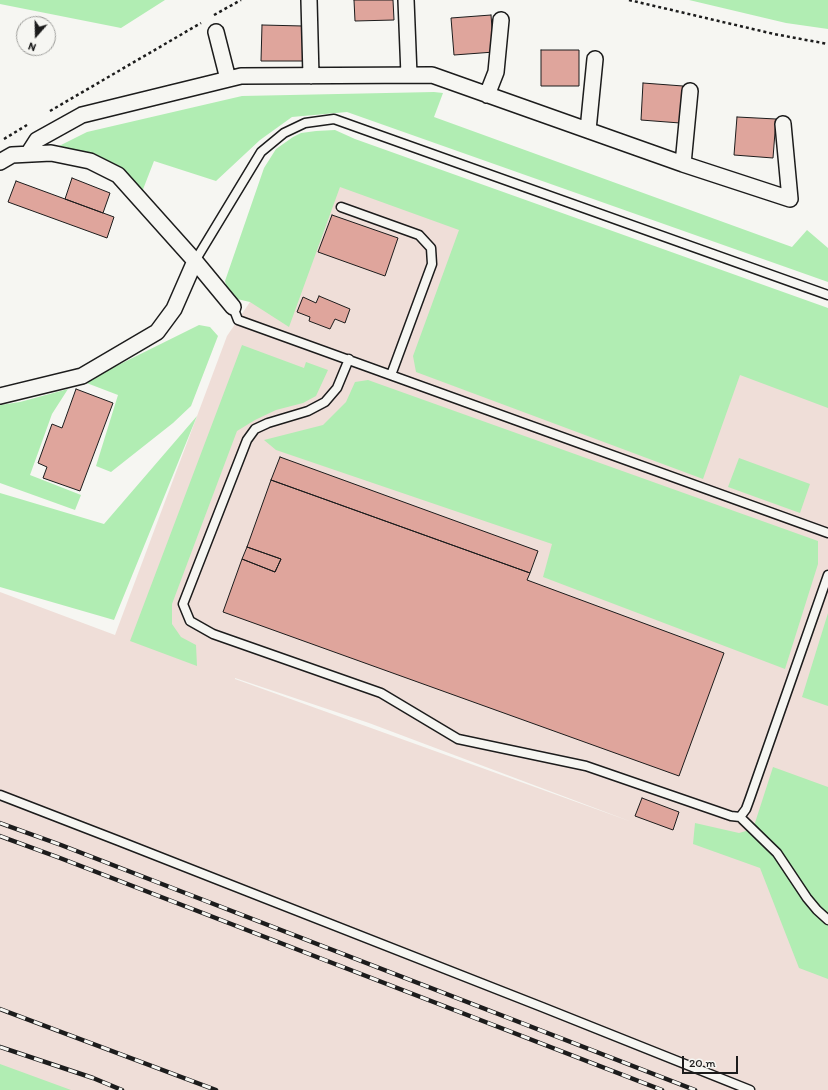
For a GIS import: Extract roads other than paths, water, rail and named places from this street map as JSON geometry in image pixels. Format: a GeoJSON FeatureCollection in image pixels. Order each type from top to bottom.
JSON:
{"type":"FeatureCollection","features":[{"type":"Feature","properties":{"kind":"street"},"geometry":{"type":"LineString","coordinates":[[309,0],[311,76]]}},
{"type":"Feature","properties":{"kind":"street"},"geometry":{"type":"LineString","coordinates":[[406,0],[409,76]]}},
{"type":"Feature","properties":{"kind":"street"},"geometry":{"type":"LineString","coordinates":[[487,95],[496,72],[501,20]]}},
{"type":"Feature","properties":{"kind":"street"},"geometry":{"type":"LineString","coordinates":[[216,32],[228,79]]}},
{"type":"Feature","properties":{"kind":"street"},"geometry":{"type":"LineString","coordinates":[[588,130],[594,59]]}},
{"type":"Feature","properties":{"kind":"street"},"geometry":{"type":"LineString","coordinates":[[28,154],[37,140],[82,115],[241,76],[432,75],[683,164],[790,198],[783,124]]}},
{"type":"Feature","properties":{"kind":"street"},"geometry":{"type":"LineString","coordinates":[[683,164],[690,91]]}},
{"type":"Feature","properties":{"kind":"street"},"geometry":{"type":"LineString","coordinates":[[0,162],[12,155],[51,152],[90,161],[118,175],[196,261],[232,307]]}},
{"type":"Feature","properties":{"kind":"street"},"geometry":{"type":"LineString","coordinates":[[0,396],[82,376],[157,332],[174,309],[196,261]]}},
{"type":"Feature","properties":{"kind":"lane"},"geometry":{"type":"LineString","coordinates":[[196,261],[261,152],[284,133],[305,123],[334,119],[828,295]]}},
{"type":"Feature","properties":{"kind":"lane"},"geometry":{"type":"LineString","coordinates":[[341,207],[419,235],[431,248],[432,264],[392,375]]}},
{"type":"Feature","properties":{"kind":"lane"},"geometry":{"type":"LineString","coordinates":[[232,307],[238,320],[828,533]]}},
{"type":"Feature","properties":{"kind":"lane"},"geometry":{"type":"LineString","coordinates":[[349,359],[336,388],[325,402],[308,412],[268,423],[255,429],[247,440],[183,604],[190,621],[213,634],[381,692],[458,739],[586,766],[731,816],[740,816],[777,853],[817,910],[828,920]]}},
{"type":"Feature","properties":{"kind":"lane"},"geometry":{"type":"LineString","coordinates":[[740,816],[746,809],[828,575]]}},
{"type":"Feature","properties":{"kind":"lane"},"geometry":{"type":"LineString","coordinates":[[0,795],[750,1090]]}},
{"type":"Feature","properties":{"kind":"railway"},"geometry":{"type":"LineString","coordinates":[[0,823],[61,845],[695,1090]]}},
{"type":"Feature","properties":{"kind":"railway"},"geometry":{"type":"LineString","coordinates":[[0,836],[662,1090]]}},
{"type":"Feature","properties":{"kind":"railway"},"geometry":{"type":"LineString","coordinates":[[0,1009],[216,1090]]}},
{"type":"Feature","properties":{"kind":"railway"},"geometry":{"type":"LineString","coordinates":[[0,1047],[93,1078],[122,1090]]}}]}
